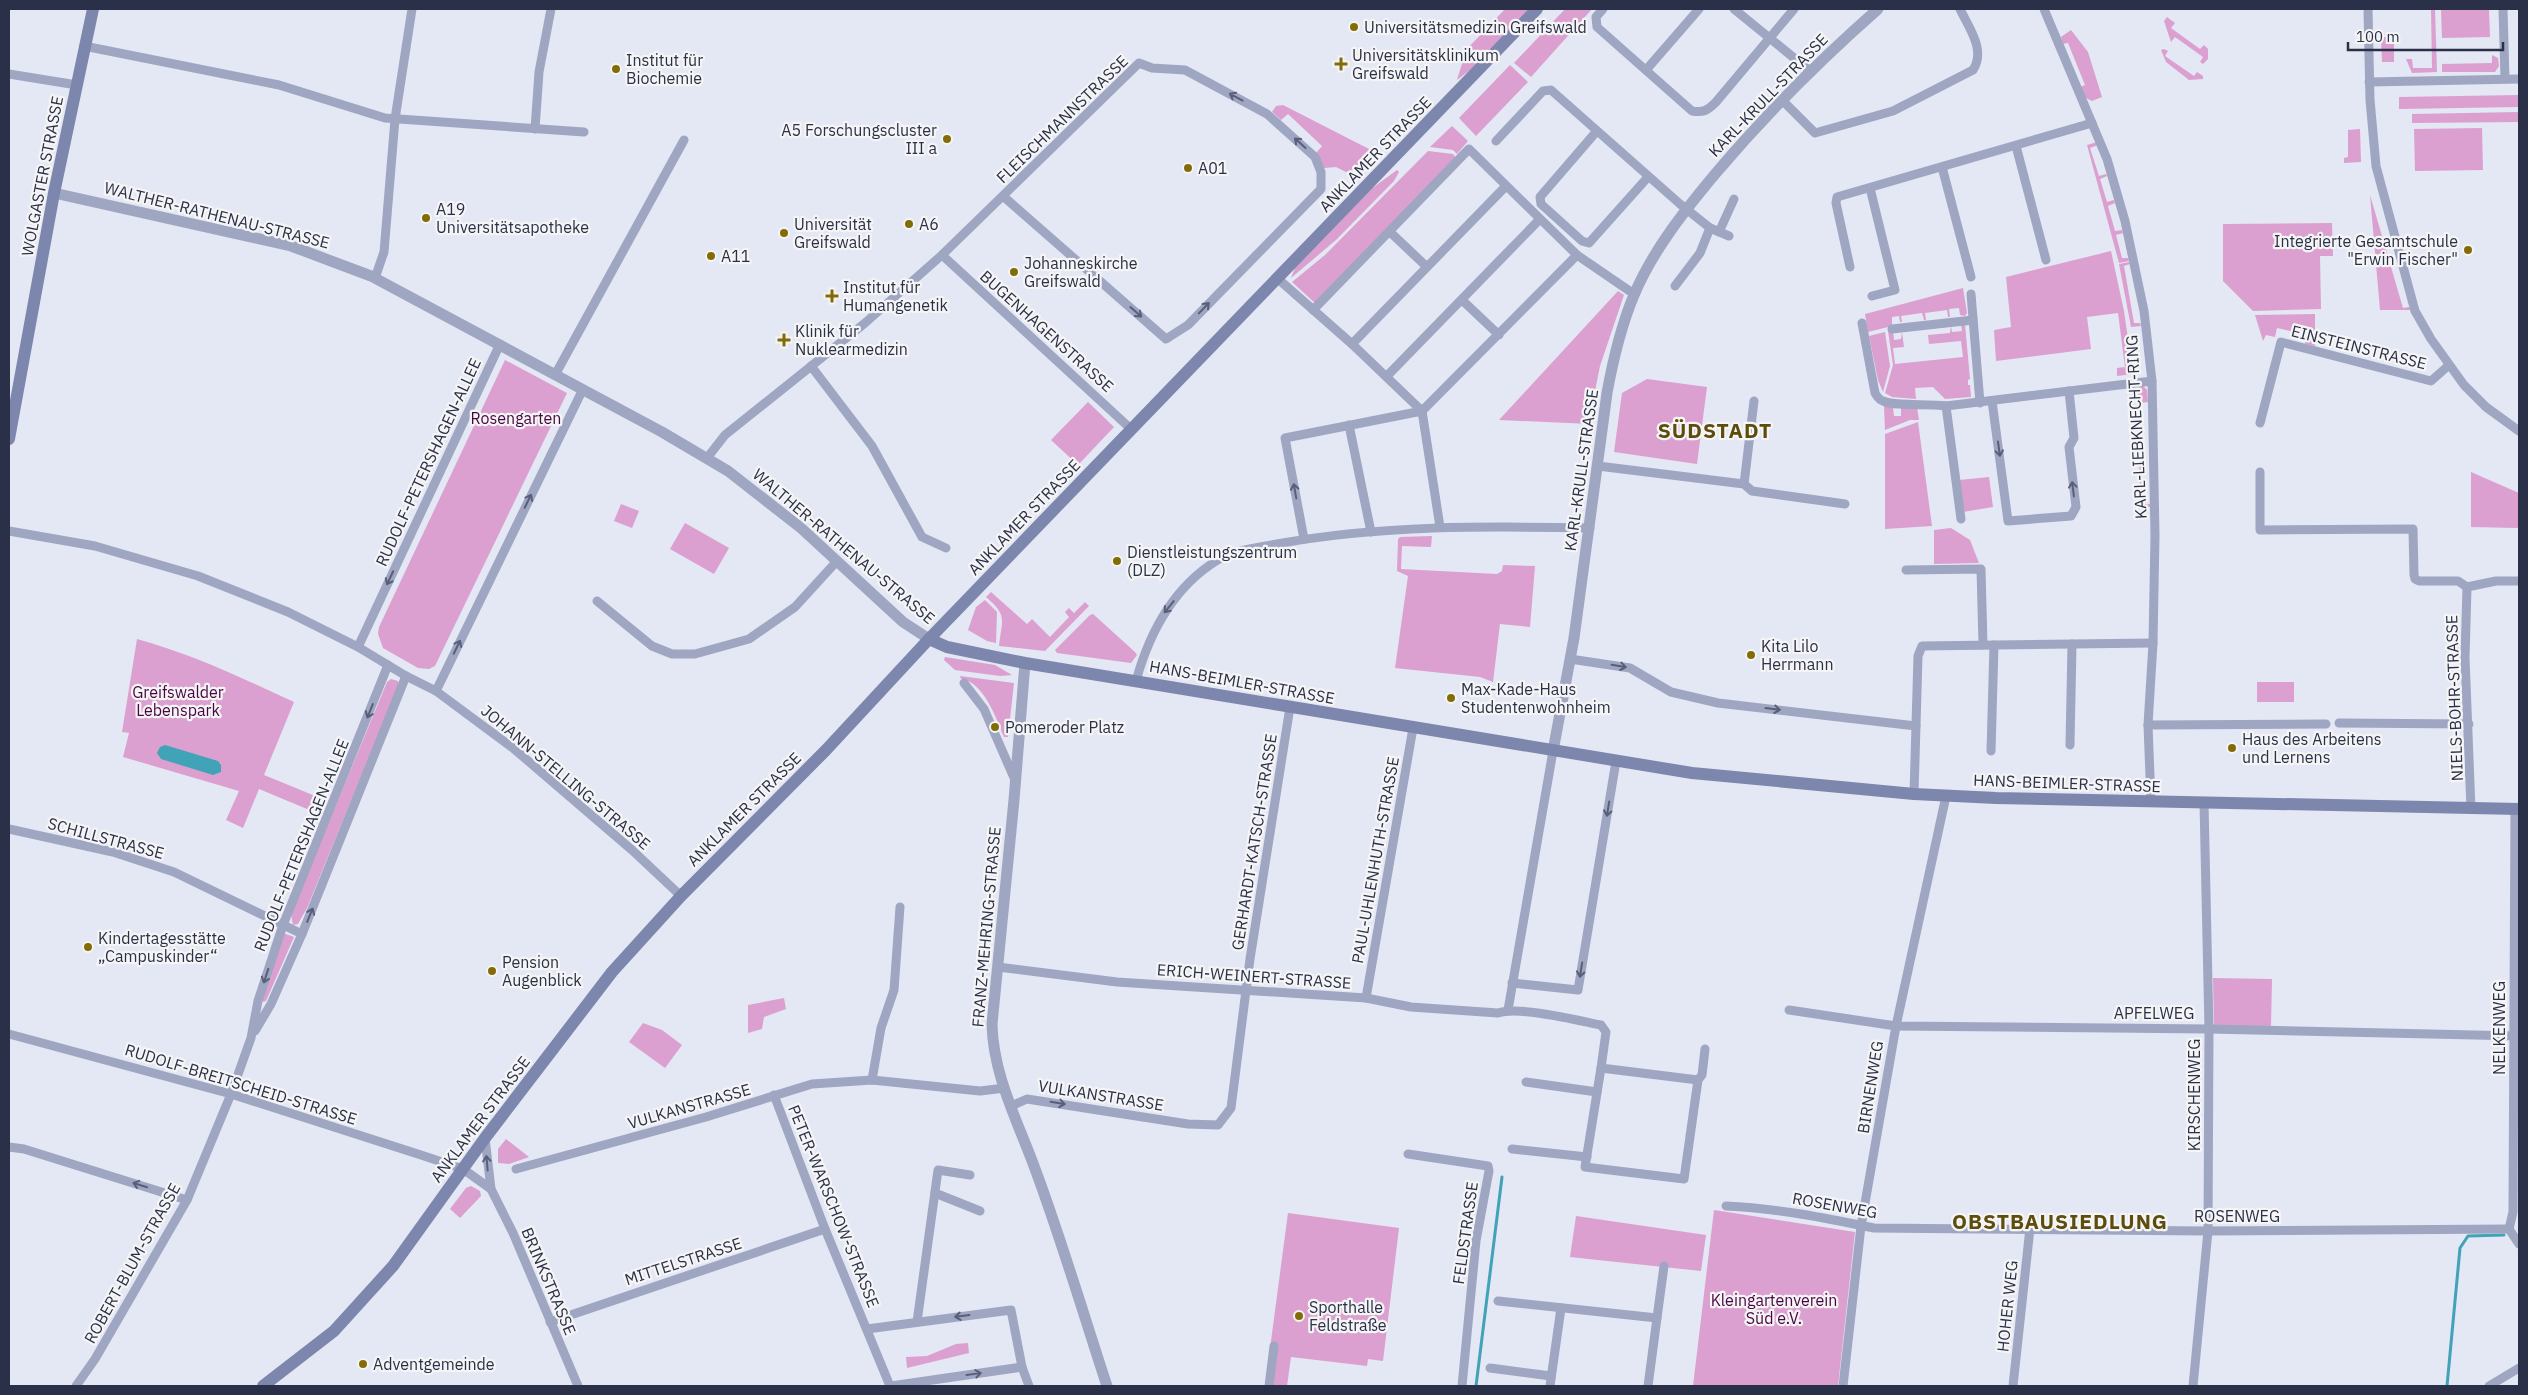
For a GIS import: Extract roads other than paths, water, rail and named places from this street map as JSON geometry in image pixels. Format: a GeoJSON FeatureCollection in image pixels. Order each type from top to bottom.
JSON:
{"type":"FeatureCollection","features":[{"type":"Feature","properties":{"kind":"main road","name":"WOLGASTER STRASSE"},"geometry":{"type":"LineString","coordinates":[[9,439],[54,193],[93,9]]}},
{"type":"Feature","properties":{"kind":"main road","name":"ANKLAMER STRASSE"},"geometry":{"type":"LineString","coordinates":[[263,1386],[334,1331],[393,1266],[485,1138],[612,972],[681,896],[826,750],[929,639],[1537,9]]}},
{"type":"Feature","properties":{"kind":"main road","name":"HANS-BEIMLER-STRASSE"},"geometry":{"type":"LineString","coordinates":[[929,639],[947,646],[1025,663],[1692,773],[1946,796],[2517,809]]}},
{"type":"Feature","properties":{"kind":"street"},"geometry":{"type":"LineString","coordinates":[[375,278],[384,252],[395,119],[412,9]]}},
{"type":"Feature","properties":{"kind":"street"},"geometry":{"type":"LineString","coordinates":[[534,128],[539,72],[551,9]]}},
{"type":"Feature","properties":{"kind":"street"},"geometry":{"type":"LineString","coordinates":[[1603,9],[1596,17],[1597,27],[1692,111],[1701,112],[1708,110],[1716,102],[1794,9]]}},
{"type":"Feature","properties":{"kind":"street"},"geometry":{"type":"LineString","coordinates":[[1646,70],[1699,9]]}},
{"type":"Feature","properties":{"kind":"street"},"geometry":{"type":"LineString","coordinates":[[1734,9],[1810,71]]}},
{"type":"Feature","properties":{"kind":"street","name":"KARL-KRULL-STRASSE"},"geometry":{"type":"LineString","coordinates":[[1552,751],[1570,659],[1612,364],[1634,294],[1655,255],[1686,208],[1782,100],[1810,71],[1878,9]]}},
{"type":"Feature","properties":{"kind":"street"},"geometry":{"type":"LineString","coordinates":[[1782,100],[1815,133],[1904,106],[1973,70],[1980,53],[1960,9]]}},
{"type":"Feature","properties":{"kind":"street","name":"KARL-LIEBKNECHT-RING"},"geometry":{"type":"LineString","coordinates":[[2044,9],[2107,160],[2126,222],[2144,311],[2152,381],[2156,536],[2153,643],[2148,725],[2152,802]]}},
{"type":"Feature","properties":{"kind":"street","name":"EINSTEINSTRASSE"},"geometry":{"type":"LineString","coordinates":[[2368,9],[2369,82],[2376,166],[2413,302],[2431,339],[2448,366],[2486,407],[2519,431]]}},
{"type":"Feature","properties":{"kind":"street"},"geometry":{"type":"LineString","coordinates":[[2503,9],[2505,79]]}},
{"type":"Feature","properties":{"kind":"street"},"geometry":{"type":"LineString","coordinates":[[84,46],[279,86],[385,118],[584,132]]}},
{"type":"Feature","properties":{"kind":"street","name":"FLEISCHMANNSTRASSE"},"geometry":{"type":"LineString","coordinates":[[707,458],[725,435],[865,323],[942,255],[1139,63],[1152,68],[1185,70],[1267,114],[1278,123]]}},
{"type":"Feature","properties":{"kind":"street"},"geometry":{"type":"LineString","coordinates":[[9,74],[77,85]]}},
{"type":"Feature","properties":{"kind":"street"},"geometry":{"type":"LineString","coordinates":[[2369,82],[2519,79]]}},
{"type":"Feature","properties":{"kind":"street"},"geometry":{"type":"LineString","coordinates":[[1496,141],[1543,91],[1551,90],[1648,178],[1715,230],[1729,236]]}},
{"type":"Feature","properties":{"kind":"street","name":"ANKLAMER STRASSE"},"geometry":{"type":"LineString","coordinates":[[1087,268],[1166,339],[1188,325],[1321,189],[1321,172],[1315,157],[1278,123]]}},
{"type":"Feature","properties":{"kind":"street"},"geometry":{"type":"LineString","coordinates":[[1850,267],[1836,200],[1840,196],[2092,123]]}},
{"type":"Feature","properties":{"kind":"street"},"geometry":{"type":"LineString","coordinates":[[1596,132],[1540,197],[1541,204],[1582,241],[1589,243],[1648,178]]}},
{"type":"Feature","properties":{"kind":"street"},"geometry":{"type":"LineString","coordinates":[[555,374],[684,140]]}},
{"type":"Feature","properties":{"kind":"street"},"geometry":{"type":"LineString","coordinates":[[2016,146],[2046,260]]}},
{"type":"Feature","properties":{"kind":"street"},"geometry":{"type":"LineString","coordinates":[[1312,310],[1469,149],[1539,220],[1577,255],[1634,294]]}},
{"type":"Feature","properties":{"kind":"street"},"geometry":{"type":"LineString","coordinates":[[1942,167],[1971,277]]}},
{"type":"Feature","properties":{"kind":"street"},"geometry":{"type":"LineString","coordinates":[[1352,344],[1506,186]]}},
{"type":"Feature","properties":{"kind":"street"},"geometry":{"type":"LineString","coordinates":[[1870,188],[1895,290],[1872,296]]}},
{"type":"Feature","properties":{"kind":"street","name":"WALTHER-RATHENAU-STRASSE"},"geometry":{"type":"LineString","coordinates":[[54,193],[291,246],[375,278],[500,344],[707,458],[760,495],[837,561],[903,622],[929,639]]}},
{"type":"Feature","properties":{"kind":"street","name":"FLEISCHMANNSTRASSE"},"geometry":{"type":"LineString","coordinates":[[1003,196],[1087,268]]}},
{"type":"Feature","properties":{"kind":"street"},"geometry":{"type":"LineString","coordinates":[[1675,286],[1700,253],[1734,199]]}},
{"type":"Feature","properties":{"kind":"street"},"geometry":{"type":"LineString","coordinates":[[1387,376],[1539,220]]}},
{"type":"Feature","properties":{"kind":"street"},"geometry":{"type":"LineString","coordinates":[[1390,232],[1427,267]]}},
{"type":"Feature","properties":{"kind":"street","name":"BUGENHAGENSTRASSE"},"geometry":{"type":"LineString","coordinates":[[942,255],[1131,429]]}},
{"type":"Feature","properties":{"kind":"street"},"geometry":{"type":"LineString","coordinates":[[1304,539],[1285,438],[1422,411],[1577,255]]}},
{"type":"Feature","properties":{"kind":"street"},"geometry":{"type":"LineString","coordinates":[[1277,278],[1387,376],[1422,411],[1440,527]]}},
{"type":"Feature","properties":{"kind":"street"},"geometry":{"type":"LineString","coordinates":[[1971,294],[1980,403]]}},
{"type":"Feature","properties":{"kind":"street"},"geometry":{"type":"LineString","coordinates":[[1462,300],[1499,335]]}},
{"type":"Feature","properties":{"kind":"street"},"geometry":{"type":"LineString","coordinates":[[1892,329],[1973,320]]}},
{"type":"Feature","properties":{"kind":"street"},"geometry":{"type":"LineString","coordinates":[[1862,323],[1875,393],[1878,398],[1890,403],[1930,403],[1946,406],[2152,381]]}},
{"type":"Feature","properties":{"kind":"street","name":"EINSTEINSTRASSE"},"geometry":{"type":"LineString","coordinates":[[2260,423],[2281,342],[2431,381],[2448,366]]}},
{"type":"Feature","properties":{"kind":"street","name":"RUDOLF-PETERSHAGEN-ALLEE"},"geometry":{"type":"LineString","coordinates":[[358,646],[500,344]]}},
{"type":"Feature","properties":{"kind":"street"},"geometry":{"type":"LineString","coordinates":[[810,366],[872,446],[922,537],[946,548]]}},
{"type":"Feature","properties":{"kind":"street"},"geometry":{"type":"LineString","coordinates":[[436,691],[583,390]]}},
{"type":"Feature","properties":{"kind":"street"},"geometry":{"type":"LineString","coordinates":[[1992,401],[2008,520],[2071,516],[2076,507],[2069,447],[2074,438],[2070,391]]}},
{"type":"Feature","properties":{"kind":"street"},"geometry":{"type":"LineString","coordinates":[[1744,484],[1754,401]]}},
{"type":"Feature","properties":{"kind":"street"},"geometry":{"type":"LineString","coordinates":[[1946,406],[1960,519]]}},
{"type":"Feature","properties":{"kind":"street"},"geometry":{"type":"LineString","coordinates":[[1349,426],[1371,532]]}},
{"type":"Feature","properties":{"kind":"street"},"geometry":{"type":"LineString","coordinates":[[1598,466],[1744,484],[1752,491],[1845,504]]}},
{"type":"Feature","properties":{"kind":"street"},"geometry":{"type":"LineString","coordinates":[[2260,472],[2260,530],[2413,529],[2415,579],[2458,581],[2467,587],[2496,581],[2519,581]]}},
{"type":"Feature","properties":{"kind":"street"},"geometry":{"type":"LineString","coordinates":[[1136,681],[1151,635],[1161,617],[1201,571],[1217,560],[1238,551],[1304,539],[1440,527],[1590,528]]}},
{"type":"Feature","properties":{"kind":"street","name":"JOHANN-STELLING-STRASSE"},"geometry":{"type":"LineString","coordinates":[[9,531],[95,546],[198,576],[288,612],[358,646],[406,676],[436,691],[513,748],[632,850],[681,896]]}},
{"type":"Feature","properties":{"kind":"street"},"geometry":{"type":"LineString","coordinates":[[597,601],[652,646],[672,654],[695,654],[749,640],[795,606],[837,561]]}},
{"type":"Feature","properties":{"kind":"street"},"geometry":{"type":"LineString","coordinates":[[1906,570],[1981,569],[1982,645]]}},
{"type":"Feature","properties":{"kind":"street","name":"NIELS-BOHR-STRASSE"},"geometry":{"type":"LineString","coordinates":[[2467,587],[2465,658],[2471,809]]}},
{"type":"Feature","properties":{"kind":"street"},"geometry":{"type":"LineString","coordinates":[[1914,794],[1918,656],[1922,646],[2153,643]]}},
{"type":"Feature","properties":{"kind":"street"},"geometry":{"type":"LineString","coordinates":[[2070,745],[2072,644]]}},
{"type":"Feature","properties":{"kind":"street"},"geometry":{"type":"LineString","coordinates":[[1992,751],[1994,645]]}},
{"type":"Feature","properties":{"kind":"street"},"geometry":{"type":"LineString","coordinates":[[1570,659],[1630,668],[1670,692],[1718,702],[1916,726]]}},
{"type":"Feature","properties":{"kind":"street","name":"FRANZ-MEHRING-STRASSE"},"geometry":{"type":"LineString","coordinates":[[1025,663],[992,1042],[1011,1106],[1041,1185],[1107,1386]]}},
{"type":"Feature","properties":{"kind":"street","name":"RUDOLF-PETERSHAGEN-ALLEE"},"geometry":{"type":"LineString","coordinates":[[230,1094],[251,1038],[258,1001],[283,925],[388,665]]}},
{"type":"Feature","properties":{"kind":"street","name":"RUDOLF-PETERSHAGEN-ALLEE"},"geometry":{"type":"LineString","coordinates":[[251,1038],[271,1004],[302,934],[406,676]]}},
{"type":"Feature","properties":{"kind":"street"},"geometry":{"type":"LineString","coordinates":[[964,682],[984,709],[1016,780]]}},
{"type":"Feature","properties":{"kind":"street","name":"GERHARDT-KATSCH-STRASSE"},"geometry":{"type":"LineString","coordinates":[[1188,1124],[1218,1125],[1224,1120],[1231,1108],[1246,991],[1290,707]]}},
{"type":"Feature","properties":{"kind":"street"},"geometry":{"type":"LineString","coordinates":[[2339,723],[2469,724]]}},
{"type":"Feature","properties":{"kind":"street"},"geometry":{"type":"LineString","coordinates":[[2148,725],[2326,724]]}},
{"type":"Feature","properties":{"kind":"street","name":"PAUL-UHLENHUTH-STRASSE"},"geometry":{"type":"LineString","coordinates":[[1366,998],[1413,728]]}},
{"type":"Feature","properties":{"kind":"street"},"geometry":{"type":"LineString","coordinates":[[1508,1010],[1552,751]]}},
{"type":"Feature","properties":{"kind":"street"},"geometry":{"type":"LineString","coordinates":[[1512,983],[1578,990],[1616,761]]}},
{"type":"Feature","properties":{"kind":"street","name":"BIRNENWEG"},"geometry":{"type":"LineString","coordinates":[[1843,1386],[1861,1226],[1896,1026],[1946,796]]}},
{"type":"Feature","properties":{"kind":"street","name":"KIRSCHENWEG"},"geometry":{"type":"LineString","coordinates":[[2194,1386],[2208,1231],[2209,1029],[2204,803]]}},
{"type":"Feature","properties":{"kind":"street","name":"NELKENWEG"},"geometry":{"type":"LineString","coordinates":[[2509,1229],[2513,1212],[2517,1036],[2517,809]]}},
{"type":"Feature","properties":{"kind":"street","name":"SCHILLSTRASSE"},"geometry":{"type":"LineString","coordinates":[[9,829],[112,852],[174,872],[302,934]]}},
{"type":"Feature","properties":{"kind":"street"},"geometry":{"type":"LineString","coordinates":[[872,1080],[881,1028],[894,990],[900,907]]}},
{"type":"Feature","properties":{"kind":"street","name":"ERICH-WEINERT-STRASSE"},"geometry":{"type":"LineString","coordinates":[[998,967],[1117,982],[1366,998],[1411,1007],[1498,1013],[1508,1010],[1601,1024],[1606,1032],[1587,1157]]}},
{"type":"Feature","properties":{"kind":"street","name":"APFELWEG"},"geometry":{"type":"LineString","coordinates":[[1789,1010],[1896,1026],[2209,1029],[2517,1036]]}},
{"type":"Feature","properties":{"kind":"street","name":"RUDOLF-BREITSCHEID-STRASSE"},"geometry":{"type":"LineString","coordinates":[[9,1034],[230,1094],[463,1169]]}},
{"type":"Feature","properties":{"kind":"street"},"geometry":{"type":"LineString","coordinates":[[1512,1148],[1587,1157],[1585,1167],[1684,1179],[1698,1080],[1702,1075],[1705,1049]]}},
{"type":"Feature","properties":{"kind":"street"},"geometry":{"type":"LineString","coordinates":[[1601,1068],[1698,1080]]}},
{"type":"Feature","properties":{"kind":"street","name":"VULKANSTRASSE"},"geometry":{"type":"LineString","coordinates":[[516,1169],[706,1117],[812,1084],[872,1080],[980,1091],[1005,1088]]}},
{"type":"Feature","properties":{"kind":"street"},"geometry":{"type":"LineString","coordinates":[[1526,1082],[1597,1092]]}},
{"type":"Feature","properties":{"kind":"street","name":"ROBERT-BLUM-STRASSE"},"geometry":{"type":"LineString","coordinates":[[76,1386],[95,1359],[187,1200],[230,1094]]}},
{"type":"Feature","properties":{"kind":"street","name":"PETER-WARSCHOW-STRASSE"},"geometry":{"type":"LineString","coordinates":[[774,1095],[825,1229],[891,1386],[1022,1368]]}},
{"type":"Feature","properties":{"kind":"street","name":"VULKANSTRASSE"},"geometry":{"type":"LineString","coordinates":[[1011,1106],[1027,1099],[1188,1124]]}},
{"type":"Feature","properties":{"kind":"street","name":"BRINKSTRASSE"},"geometry":{"type":"LineString","coordinates":[[485,1138],[491,1189],[517,1243],[578,1386]]}},
{"type":"Feature","properties":{"kind":"street"},"geometry":{"type":"LineString","coordinates":[[9,1147],[24,1149],[187,1200]]}},
{"type":"Feature","properties":{"kind":"street","name":"FELDSTRASSE"},"geometry":{"type":"LineString","coordinates":[[1408,1154],[1488,1166],[1489,1171],[1476,1240],[1462,1386]]}},
{"type":"Feature","properties":{"kind":"street","name":"BRINKSTRASSE"},"geometry":{"type":"LineString","coordinates":[[463,1169],[491,1189]]}},
{"type":"Feature","properties":{"kind":"street"},"geometry":{"type":"LineString","coordinates":[[917,1322],[938,1170],[970,1174]]}},
{"type":"Feature","properties":{"kind":"street"},"geometry":{"type":"LineString","coordinates":[[935,1193],[980,1210]]}},
{"type":"Feature","properties":{"kind":"street","name":"ROSENWEG"},"geometry":{"type":"LineString","coordinates":[[1726,1206],[1751,1207],[1874,1228],[2208,1231],[2509,1229]]}},
{"type":"Feature","properties":{"kind":"street","name":"HOHER WEG"},"geometry":{"type":"LineString","coordinates":[[2013,1386],[2030,1228]]}},
{"type":"Feature","properties":{"kind":"street","name":"MITTELSTRASSE"},"geometry":{"type":"LineString","coordinates":[[550,1322],[825,1229]]}},
{"type":"Feature","properties":{"kind":"street"},"geometry":{"type":"LineString","coordinates":[[2509,1229],[2519,1244]]}},
{"type":"Feature","properties":{"kind":"street"},"geometry":{"type":"LineString","coordinates":[[1648,1386],[1664,1266]]}},
{"type":"Feature","properties":{"kind":"street"},"geometry":{"type":"LineString","coordinates":[[1498,1301],[1656,1318]]}},
{"type":"Feature","properties":{"kind":"street"},"geometry":{"type":"LineString","coordinates":[[1550,1386],[1561,1308]]}},
{"type":"Feature","properties":{"kind":"street","name":"PETER-WARSCHOW-STRASSE"},"geometry":{"type":"LineString","coordinates":[[867,1329],[1011,1310],[1022,1368],[1029,1386]]}},
{"type":"Feature","properties":{"kind":"street"},"geometry":{"type":"LineString","coordinates":[[1269,1386],[1274,1346]]}},
{"type":"Feature","properties":{"kind":"street"},"geometry":{"type":"LineString","coordinates":[[1490,1368],[1551,1376]]}},
{"type":"Feature","properties":{"kind":"street"},"geometry":{"type":"LineString","coordinates":[[2489,1386],[2519,1368]]}},
{"type":"Feature","properties":{"kind":"water"},"geometry":{"type":"Polygon","coordinates":[[[165,745],[218,761],[221,765],[221,772],[213,775],[161,759],[157,753],[160,747],[165,745]]]}},
{"type":"Feature","properties":{"kind":"waterway"},"geometry":{"type":"LineString","coordinates":[[1476,1386],[1502,1177]]}},
{"type":"Feature","properties":{"kind":"waterway"},"geometry":{"type":"LineString","coordinates":[[2447,1386],[2460,1248],[2468,1236],[2504,1235]]}},
{"type":"Feature","properties":{"kind":"place","name":"Universitätsmedizin Greifswald"},"geometry":{"type":"Point","coordinates":[1354,27]}},
{"type":"Feature","properties":{"kind":"place","name":"Universitätsklinikum Greifswald"},"geometry":{"type":"Point","coordinates":[1341,64]}},
{"type":"Feature","properties":{"kind":"place","name":"Institut für Biochemie"},"geometry":{"type":"Point","coordinates":[616,69]}},
{"type":"Feature","properties":{"kind":"place","name":"A5 Forschungscluster III a"},"geometry":{"type":"Point","coordinates":[947,139]}},
{"type":"Feature","properties":{"kind":"place","name":"A01"},"geometry":{"type":"Point","coordinates":[1188,168]}},
{"type":"Feature","properties":{"kind":"place","name":"A19 Universitätsapotheke"},"geometry":{"type":"Point","coordinates":[426,218]}},
{"type":"Feature","properties":{"kind":"place","name":"A6"},"geometry":{"type":"Point","coordinates":[909,224]}},
{"type":"Feature","properties":{"kind":"place","name":"Universität Greifswald"},"geometry":{"type":"Point","coordinates":[784,233]}},
{"type":"Feature","properties":{"kind":"place","name":"Integrierte Gesamtschule \"Erwin Fischer\""},"geometry":{"type":"Point","coordinates":[2468,250]}},
{"type":"Feature","properties":{"kind":"place","name":"A11"},"geometry":{"type":"Point","coordinates":[711,256]}},
{"type":"Feature","properties":{"kind":"place","name":"Johanneskirche Greifswald"},"geometry":{"type":"Point","coordinates":[1014,272]}},
{"type":"Feature","properties":{"kind":"place","name":"Institut für Humangenetik"},"geometry":{"type":"Point","coordinates":[832,296]}},
{"type":"Feature","properties":{"kind":"place","name":"Klinik für Nuklearmedizin"},"geometry":{"type":"Point","coordinates":[784,340]}},
{"type":"Feature","properties":{"kind":"place","name":"Dienstleistungszentrum (DLZ)"},"geometry":{"type":"Point","coordinates":[1117,561]}},
{"type":"Feature","properties":{"kind":"place","name":"Kita Lilo Herrmann"},"geometry":{"type":"Point","coordinates":[1751,655]}},
{"type":"Feature","properties":{"kind":"place","name":"Max-Kade-Haus Studentenwohnheim"},"geometry":{"type":"Point","coordinates":[1451,698]}},
{"type":"Feature","properties":{"kind":"place","name":"Pomeroder Platz"},"geometry":{"type":"Point","coordinates":[995,727]}},
{"type":"Feature","properties":{"kind":"place","name":"Haus des Arbeitens und Lernens"},"geometry":{"type":"Point","coordinates":[2232,748]}},
{"type":"Feature","properties":{"kind":"place","name":"Kindertagesstätte „Campuskinder“"},"geometry":{"type":"Point","coordinates":[88,947]}},
{"type":"Feature","properties":{"kind":"place","name":"Pension Augenblick"},"geometry":{"type":"Point","coordinates":[492,971]}},
{"type":"Feature","properties":{"kind":"place","name":"Sporthalle Feldstraße"},"geometry":{"type":"Point","coordinates":[1299,1316]}},
{"type":"Feature","properties":{"kind":"place","name":"Adventgemeinde"},"geometry":{"type":"Point","coordinates":[363,1364]}},
{"type":"Feature","properties":{"kind":"district","name":"SÜDSTADT"},"geometry":{"type":"Point","coordinates":[1715,430]}},
{"type":"Feature","properties":{"kind":"district","name":"OBSTBAUSIEDLUNG"},"geometry":{"type":"Point","coordinates":[2060,1221]}},
{"type":"Feature","properties":{"kind":"park label","name":"Rosengarten"},"geometry":{"type":"Point","coordinates":[516,418]}},
{"type":"Feature","properties":{"kind":"park label","name":"Greifswalder Lebenspark"},"geometry":{"type":"Point","coordinates":[178,701]}},
{"type":"Feature","properties":{"kind":"park label","name":"Kleingartenverein Süd e.V."},"geometry":{"type":"Point","coordinates":[1774,1309]}}]}
